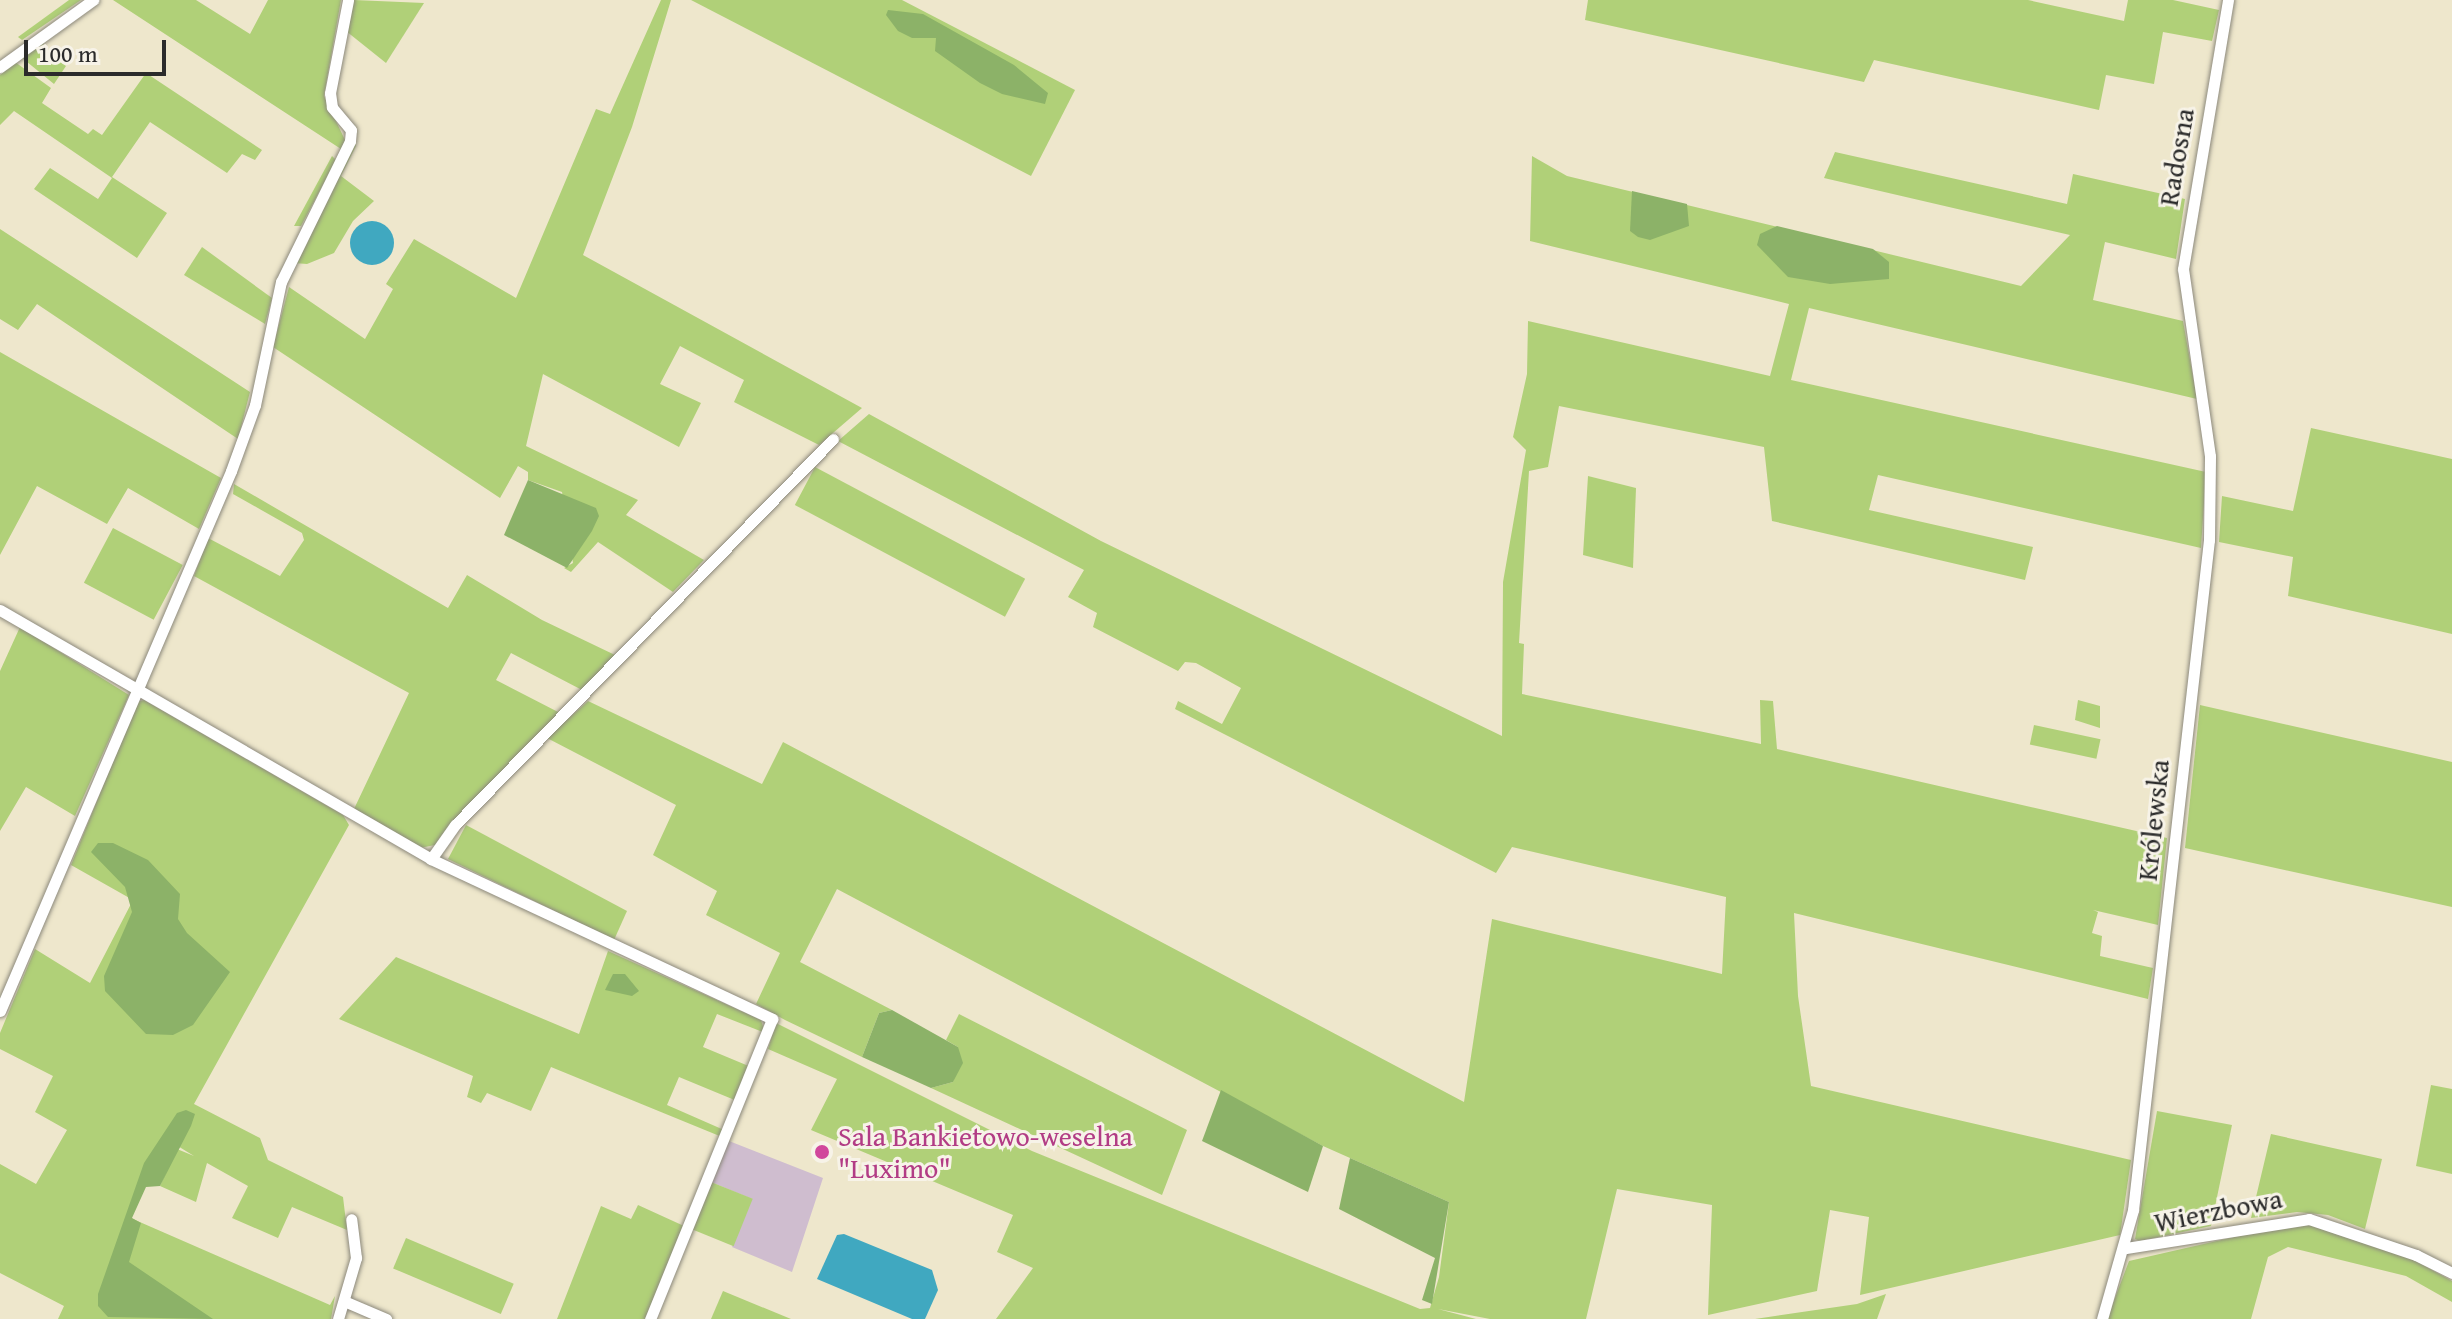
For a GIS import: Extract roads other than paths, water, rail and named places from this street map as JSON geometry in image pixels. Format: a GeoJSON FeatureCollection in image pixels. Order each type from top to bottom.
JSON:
{"type":"FeatureCollection","features":[{"type":"Feature","properties":{"kind":"street"},"geometry":{"type":"LineString","coordinates":[[0,67],[93,0]]}},
{"type":"Feature","properties":{"kind":"street"},"geometry":{"type":"LineString","coordinates":[[0,1011],[255,405],[281,282],[350,141],[351,130],[332,107],[330,93],[348,0]]}},
{"type":"Feature","properties":{"kind":"street","name":"Radosna"},"geometry":{"type":"LineString","coordinates":[[2189,322],[2183,256],[2228,0]]}},
{"type":"Feature","properties":{"kind":"street","name":"Królewska"},"geometry":{"type":"LineString","coordinates":[[2102,1319],[2126,1248],[2152,1063],[2210,523],[2209,443],[2189,322]]}},
{"type":"Feature","properties":{"kind":"street"},"geometry":{"type":"LineString","coordinates":[[431,859],[455,825],[833,439]]}},
{"type":"Feature","properties":{"kind":"street"},"geometry":{"type":"LineString","coordinates":[[0,610],[431,859],[772,1019],[650,1319]]}},
{"type":"Feature","properties":{"kind":"street"},"geometry":{"type":"LineString","coordinates":[[338,1319],[356,1258],[351,1219]]}},
{"type":"Feature","properties":{"kind":"street","name":"Wierzbowa"},"geometry":{"type":"LineString","coordinates":[[2126,1248],[2305,1219],[2403,1250],[2452,1273]]}},
{"type":"Feature","properties":{"kind":"street"},"geometry":{"type":"LineString","coordinates":[[344,1301],[386,1319]]}},
{"type":"Feature","properties":{"kind":"water"},"geometry":{"type":"Polygon","coordinates":[[[372,221],[387,228],[394,243],[387,258],[372,265],[357,258],[350,243],[357,228],[372,221]]]}},
{"type":"Feature","properties":{"kind":"water"},"geometry":{"type":"Polygon","coordinates":[[[844,1234],[932,1270],[938,1290],[925,1319],[912,1319],[817,1279],[837,1235],[844,1234]]]}},
{"type":"Feature","properties":{"kind":"place","name":"Sala Bankietowo-weselna \"Luximo\""},"geometry":{"type":"Point","coordinates":[822,1152]}}]}
